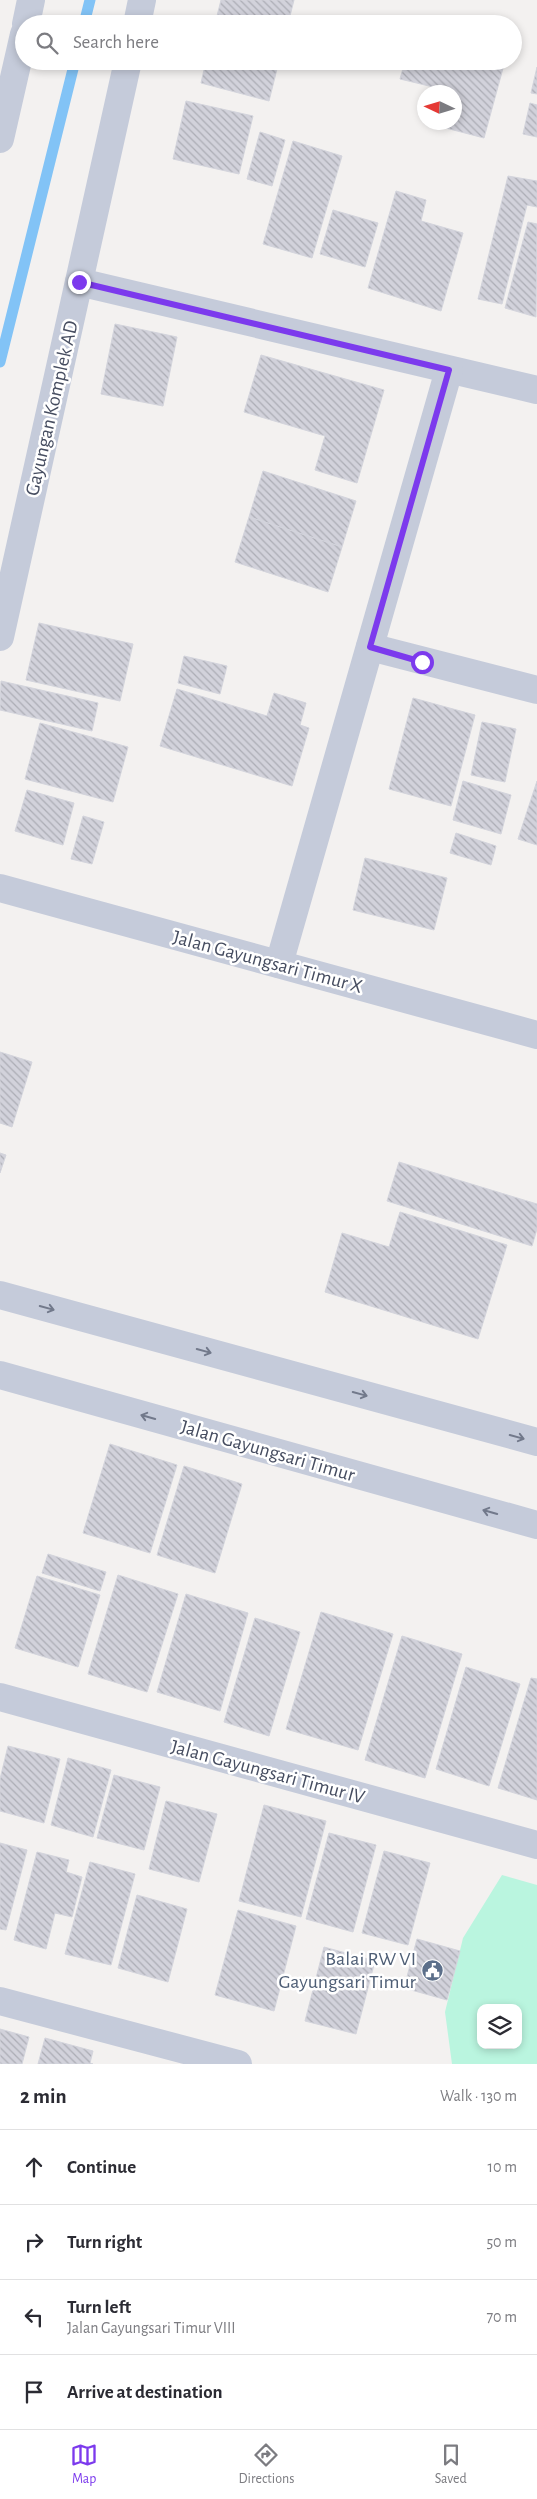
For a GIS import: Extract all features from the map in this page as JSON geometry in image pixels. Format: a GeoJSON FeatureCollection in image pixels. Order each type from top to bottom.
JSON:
{"type":"FeatureCollection","features":[{"type":"Feature","properties":{"kind":"street"},"geometry":{"type":"LineString","coordinates":[[28,15],[31,0]]}},
{"type":"Feature","properties":{"kind":"street"},"geometry":{"type":"LineString","coordinates":[[138,15],[142,0]]}},
{"type":"Feature","properties":{"kind":"street"},"geometry":{"type":"LineString","coordinates":[[0,140],[16,70]]}},
{"type":"Feature","properties":{"kind":"street","name":"Gayungan Komplek AD"},"geometry":{"type":"LineString","coordinates":[[0,637],[126,70]]}},
{"type":"Feature","properties":{"kind":"street"},"geometry":{"type":"LineString","coordinates":[[79,282],[537,390]]}},
{"type":"Feature","properties":{"kind":"street"},"geometry":{"type":"LineString","coordinates":[[278,964],[449,370]]}},
{"type":"Feature","properties":{"kind":"street"},"geometry":{"type":"LineString","coordinates":[[370,647],[537,690]]}},
{"type":"Feature","properties":{"kind":"street","name":"Jalan Gayungsari Timur X"},"geometry":{"type":"LineString","coordinates":[[0,888],[537,1035]]}},
{"type":"Feature","properties":{"kind":"street"},"geometry":{"type":"LineString","coordinates":[[0,1295],[537,1442]]}},
{"type":"Feature","properties":{"kind":"street","name":"Jalan Gayungsari Timur"},"geometry":{"type":"LineString","coordinates":[[0,1375],[537,1525]]}},
{"type":"Feature","properties":{"kind":"street","name":"Jalan Gayungsari Timur IV"},"geometry":{"type":"LineString","coordinates":[[0,1697],[537,1845]]}},
{"type":"Feature","properties":{"kind":"street"},"geometry":{"type":"LineString","coordinates":[[0,2001],[238,2064]]}},
{"type":"Feature","properties":{"kind":"green space"},"geometry":{"type":"Polygon","coordinates":[[[502,1875],[537,1885],[537,2064],[452,2064],[445,2012],[463,1938],[502,1875]]]}},
{"type":"Feature","properties":{"kind":"building"},"geometry":{"type":"Polygon","coordinates":[[[221,0],[294,0],[290,15],[217,15],[221,0]]]}},
{"type":"Feature","properties":{"kind":"building"},"geometry":{"type":"Polygon","coordinates":[[[537,67],[537,94],[531,93],[537,67]]]}},
{"type":"Feature","properties":{"kind":"building"},"geometry":{"type":"Polygon","coordinates":[[[204,70],[277,70],[269,101],[201,83],[204,70]]]}},
{"type":"Feature","properties":{"kind":"building"},"geometry":{"type":"Polygon","coordinates":[[[402,70],[503,70],[484,138],[453,130],[462,130],[462,85],[425,85],[400,79],[402,70]]]}},
{"type":"Feature","properties":{"kind":"building"},"geometry":{"type":"Polygon","coordinates":[[[186,101],[253,116],[239,174],[173,159],[186,101]]]}},
{"type":"Feature","properties":{"kind":"building"},"geometry":{"type":"Polygon","coordinates":[[[530,103],[537,105],[537,137],[523,134],[530,103]]]}},
{"type":"Feature","properties":{"kind":"building"},"geometry":{"type":"Polygon","coordinates":[[[260,132],[285,140],[272,186],[247,179],[260,132]]]}},
{"type":"Feature","properties":{"kind":"building"},"geometry":{"type":"Polygon","coordinates":[[[293,141],[342,156],[312,258],[263,244],[293,141]]]}},
{"type":"Feature","properties":{"kind":"building"},"geometry":{"type":"Polygon","coordinates":[[[508,176],[537,181],[537,207],[527,205],[502,304],[478,299],[508,176]]]}},
{"type":"Feature","properties":{"kind":"building"},"geometry":{"type":"Polygon","coordinates":[[[396,191],[426,200],[421,221],[463,233],[441,311],[368,288],[396,191]]]}},
{"type":"Feature","properties":{"kind":"building"},"geometry":{"type":"Polygon","coordinates":[[[333,210],[378,223],[365,267],[320,254],[333,210]]]}},
{"type":"Feature","properties":{"kind":"building"},"geometry":{"type":"Polygon","coordinates":[[[528,222],[537,224],[536,317],[505,308],[528,222]]]}},
{"type":"Feature","properties":{"kind":"building"},"geometry":{"type":"Polygon","coordinates":[[[115,324],[177,337],[163,406],[101,394],[115,324]]]}},
{"type":"Feature","properties":{"kind":"building"},"geometry":{"type":"Polygon","coordinates":[[[261,355],[384,390],[357,483],[315,470],[325,436],[244,412],[261,355]]]}},
{"type":"Feature","properties":{"kind":"building"},"geometry":{"type":"Polygon","coordinates":[[[263,471],[356,501],[342,547],[249,517],[263,471]]]}},
{"type":"Feature","properties":{"kind":"building"},"geometry":{"type":"Polygon","coordinates":[[[249,517],[342,547],[328,592],[235,562],[249,517]]]}},
{"type":"Feature","properties":{"kind":"building"},"geometry":{"type":"Polygon","coordinates":[[[39,623],[133,644],[120,701],[26,680],[39,623]]]}},
{"type":"Feature","properties":{"kind":"building"},"geometry":{"type":"Polygon","coordinates":[[[184,656],[227,666],[220,694],[178,683],[184,656]]]}},
{"type":"Feature","properties":{"kind":"building"},"geometry":{"type":"Polygon","coordinates":[[[1,681],[98,703],[92,731],[0,710],[1,681]]]}},
{"type":"Feature","properties":{"kind":"building"},"geometry":{"type":"Polygon","coordinates":[[[177,689],[267,716],[274,693],[306,703],[300,725],[309,728],[292,786],[160,746],[177,689]]]}},
{"type":"Feature","properties":{"kind":"building"},"geometry":{"type":"Polygon","coordinates":[[[413,698],[475,715],[451,806],[389,789],[413,698]]]}},
{"type":"Feature","properties":{"kind":"building"},"geometry":{"type":"Polygon","coordinates":[[[482,722],[516,729],[505,782],[471,775],[482,722]]]}},
{"type":"Feature","properties":{"kind":"building"},"geometry":{"type":"Polygon","coordinates":[[[40,723],[128,747],[113,802],[25,779],[40,723]]]}},
{"type":"Feature","properties":{"kind":"building"},"geometry":{"type":"Polygon","coordinates":[[[463,781],[511,795],[501,834],[453,820],[463,781]]]}},
{"type":"Feature","properties":{"kind":"building"},"geometry":{"type":"Polygon","coordinates":[[[537,781],[537,845],[518,839],[537,781]]]}},
{"type":"Feature","properties":{"kind":"building"},"geometry":{"type":"Polygon","coordinates":[[[27,790],[74,803],[63,845],[15,831],[27,790]]]}},
{"type":"Feature","properties":{"kind":"building"},"geometry":{"type":"Polygon","coordinates":[[[83,816],[104,822],[92,864],[71,859],[83,816]]]}},
{"type":"Feature","properties":{"kind":"building"},"geometry":{"type":"Polygon","coordinates":[[[456,833],[496,846],[491,865],[450,853],[456,833]]]}},
{"type":"Feature","properties":{"kind":"building"},"geometry":{"type":"Polygon","coordinates":[[[365,858],[447,878],[434,930],[353,910],[365,858]]]}},
{"type":"Feature","properties":{"kind":"building"},"geometry":{"type":"Polygon","coordinates":[[[0,1052],[32,1062],[12,1127],[0,1123],[0,1052]]]}},
{"type":"Feature","properties":{"kind":"building"},"geometry":{"type":"Polygon","coordinates":[[[0,1153],[6,1155],[0,1173],[0,1153]]]}},
{"type":"Feature","properties":{"kind":"building"},"geometry":{"type":"Polygon","coordinates":[[[399,1162],[537,1204],[537,1229],[532,1246],[387,1201],[399,1162]]]}},
{"type":"Feature","properties":{"kind":"building"},"geometry":{"type":"Polygon","coordinates":[[[400,1212],[507,1245],[478,1339],[325,1292],[342,1233],[389,1247],[400,1212]]]}},
{"type":"Feature","properties":{"kind":"building"},"geometry":{"type":"Polygon","coordinates":[[[110,1444],[177,1465],[150,1553],[83,1533],[110,1444]]]}},
{"type":"Feature","properties":{"kind":"building"},"geometry":{"type":"Polygon","coordinates":[[[184,1466],[242,1484],[215,1573],[157,1555],[184,1466]]]}},
{"type":"Feature","properties":{"kind":"building"},"geometry":{"type":"Polygon","coordinates":[[[48,1554],[106,1572],[100,1591],[42,1573],[48,1554]]]}},
{"type":"Feature","properties":{"kind":"building"},"geometry":{"type":"Polygon","coordinates":[[[118,1575],[178,1594],[147,1692],[88,1674],[118,1575]]]}},
{"type":"Feature","properties":{"kind":"building"},"geometry":{"type":"Polygon","coordinates":[[[37,1576],[100,1595],[78,1667],[15,1648],[37,1576]]]}},
{"type":"Feature","properties":{"kind":"building"},"geometry":{"type":"Polygon","coordinates":[[[186,1594],[248,1613],[220,1711],[157,1692],[186,1594]]]}},
{"type":"Feature","properties":{"kind":"building"},"geometry":{"type":"Polygon","coordinates":[[[321,1612],[393,1634],[358,1750],[286,1729],[321,1612]]]}},
{"type":"Feature","properties":{"kind":"building"},"geometry":{"type":"Polygon","coordinates":[[[255,1618],[300,1632],[269,1736],[224,1722],[255,1618]]]}},
{"type":"Feature","properties":{"kind":"building"},"geometry":{"type":"Polygon","coordinates":[[[402,1636],[462,1654],[425,1778],[365,1760],[402,1636]]]}},
{"type":"Feature","properties":{"kind":"building"},"geometry":{"type":"Polygon","coordinates":[[[466,1667],[520,1684],[489,1786],[436,1769],[466,1667]]]}},
{"type":"Feature","properties":{"kind":"building"},"geometry":{"type":"Polygon","coordinates":[[[531,1678],[537,1679],[537,1800],[498,1788],[531,1678]]]}},
{"type":"Feature","properties":{"kind":"building"},"geometry":{"type":"Polygon","coordinates":[[[8,1746],[60,1759],[44,1823],[0,1811],[0,1779],[8,1746]]]}},
{"type":"Feature","properties":{"kind":"building"},"geometry":{"type":"Polygon","coordinates":[[[68,1758],[111,1770],[93,1837],[51,1825],[68,1758]]]}},
{"type":"Feature","properties":{"kind":"building"},"geometry":{"type":"Polygon","coordinates":[[[114,1775],[160,1787],[144,1850],[97,1838],[114,1775]]]}},
{"type":"Feature","properties":{"kind":"building"},"geometry":{"type":"Polygon","coordinates":[[[166,1801],[217,1814],[199,1882],[149,1869],[166,1801]]]}},
{"type":"Feature","properties":{"kind":"building"},"geometry":{"type":"Polygon","coordinates":[[[264,1805],[326,1821],[301,1917],[239,1901],[264,1805]]]}},
{"type":"Feature","properties":{"kind":"building"},"geometry":{"type":"Polygon","coordinates":[[[329,1833],[376,1845],[353,1932],[306,1919],[329,1833]]]}},
{"type":"Feature","properties":{"kind":"building"},"geometry":{"type":"Polygon","coordinates":[[[0,1843],[27,1850],[6,1930],[0,1929],[0,1843]]]}},
{"type":"Feature","properties":{"kind":"building"},"geometry":{"type":"Polygon","coordinates":[[[384,1851],[430,1863],[408,1945],[362,1933],[384,1851]]]}},
{"type":"Feature","properties":{"kind":"building"},"geometry":{"type":"Polygon","coordinates":[[[37,1852],[69,1860],[66,1872],[82,1877],[72,1917],[55,1913],[46,1949],[14,1940],[37,1852]]]}},
{"type":"Feature","properties":{"kind":"building"},"geometry":{"type":"Polygon","coordinates":[[[90,1862],[135,1874],[111,1965],[65,1954],[90,1862]]]}},
{"type":"Feature","properties":{"kind":"building"},"geometry":{"type":"Polygon","coordinates":[[[137,1895],[187,1909],[168,1982],[118,1968],[137,1895]]]}},
{"type":"Feature","properties":{"kind":"building"},"geometry":{"type":"Polygon","coordinates":[[[238,1910],[296,1926],[274,2011],[215,1995],[238,1910]]]}},
{"type":"Feature","properties":{"kind":"building","name":"Balai RW VI Gayungsari Timur"},"geometry":{"type":"Polygon","coordinates":[[[417,1939],[460,1951],[447,2000],[404,1988],[417,1939]]]}},
{"type":"Feature","properties":{"kind":"building"},"geometry":{"type":"Polygon","coordinates":[[[324,1947],[375,1961],[356,2034],[305,2021],[324,1947]]]}},
{"type":"Feature","properties":{"kind":"building"},"geometry":{"type":"Polygon","coordinates":[[[0,2029],[29,2037],[22,2064],[0,2064],[0,2029]]]}},
{"type":"Feature","properties":{"kind":"building"},"geometry":{"type":"Polygon","coordinates":[[[45,2038],[93,2051],[90,2063],[93,2064],[38,2064],[45,2038]]]}},
{"type":"Feature","properties":{"kind":"waterway"},"geometry":{"type":"LineString","coordinates":[[86,15],[90,0]]}},
{"type":"Feature","properties":{"kind":"waterway"},"geometry":{"type":"LineString","coordinates":[[0,362],[73,70]]}},
{"type":"Feature","properties":{"kind":"place","name":"Balai RW VI Gayungsari Timur"},"geometry":{"type":"Point","coordinates":[432,1970]}},
{"type":"Feature","properties":{"kind":"route"},"geometry":{"type":"LineString","coordinates":[[79,282],[449,370],[370,647],[422,662]]}}]}
